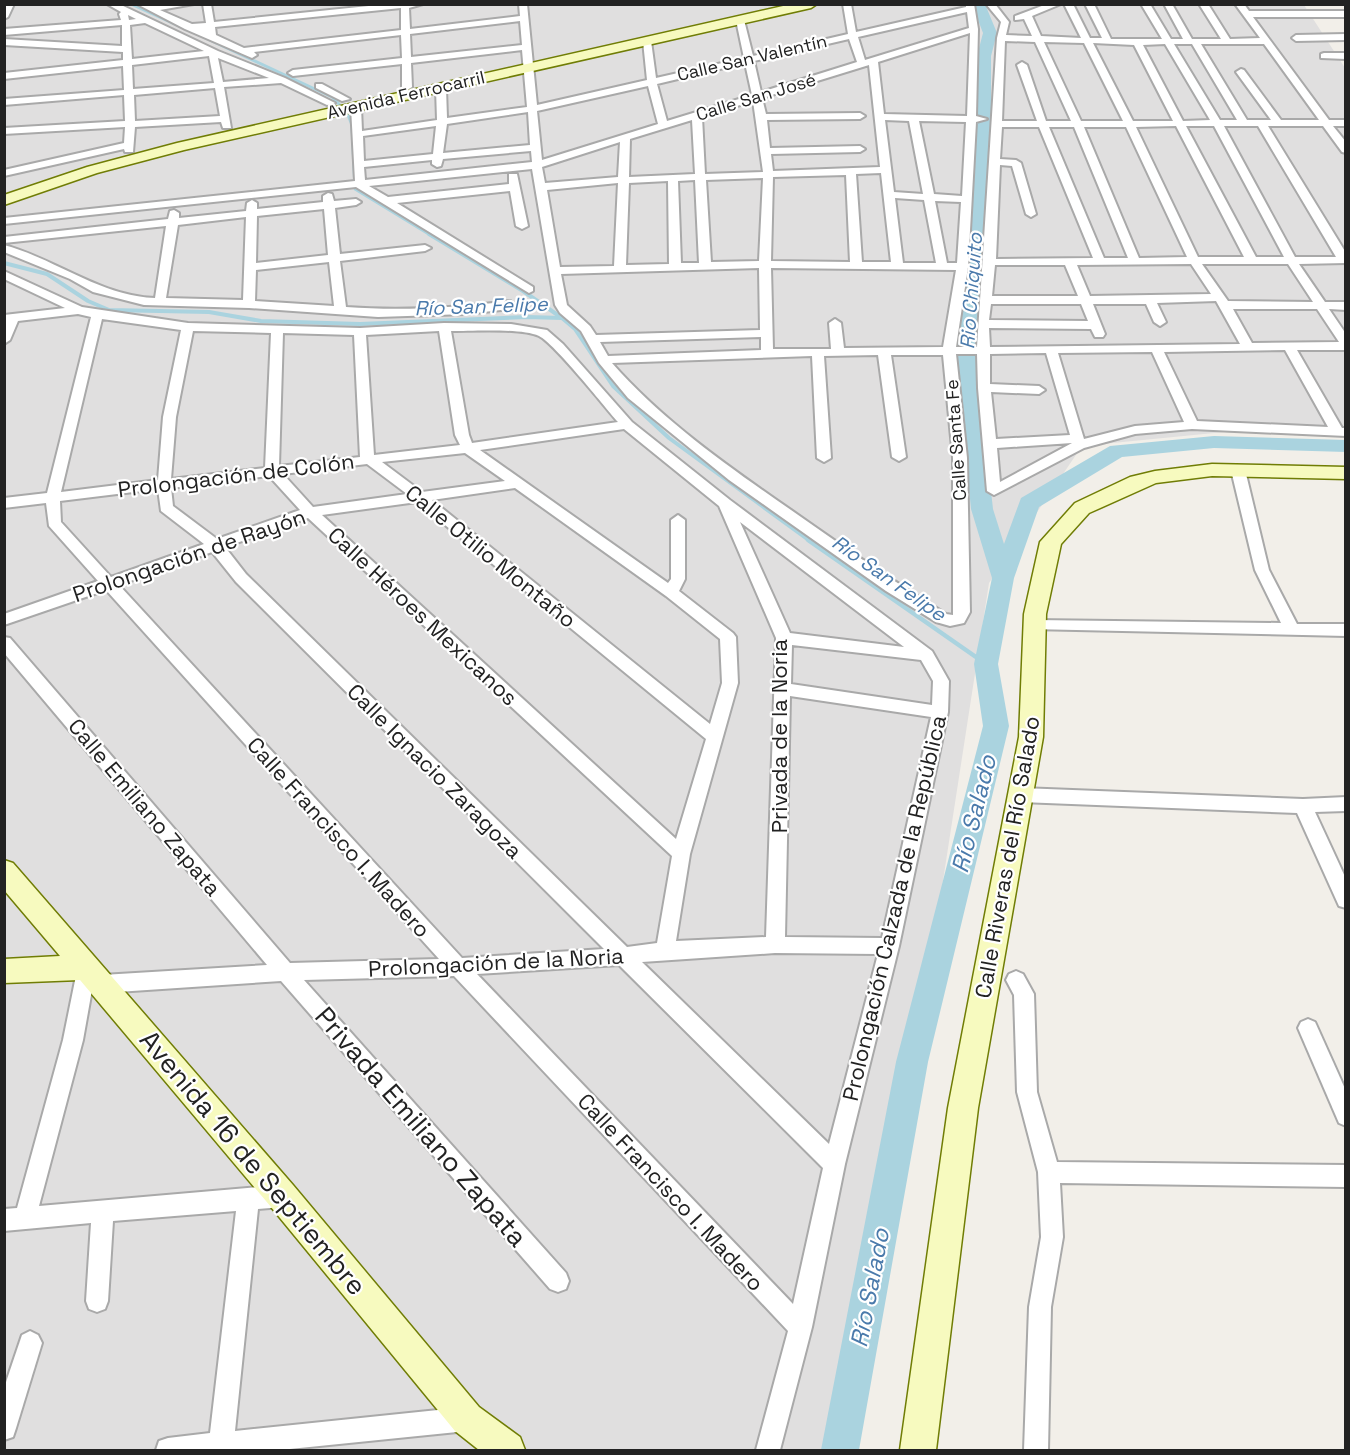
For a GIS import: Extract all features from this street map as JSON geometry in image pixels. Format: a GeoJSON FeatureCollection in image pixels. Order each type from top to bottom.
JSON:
{"type":"FeatureCollection","features":[{"type":"Feature","properties":{"kind":"main road","name":"Avenida Ferrocarril"},"geometry":{"type":"LineString","coordinates":[[4,200],[92,170],[407,87],[774,4]]}},
{"type":"Feature","properties":{"kind":"main road","name":"Avenida Ferrocarril"},"geometry":{"type":"LineString","coordinates":[[4,190],[129,148],[226,123],[441,88],[528,58],[647,41],[811,4]]}},
{"type":"Feature","properties":{"kind":"main road","name":"Calle Riveras del Río Salado"},"geometry":{"type":"LineString","coordinates":[[918,1450],[963,1108],[1031,737],[1038,594],[1051,542],[1082,508],[1137,482],[1155,477],[1180,473],[1238,470],[1346,473]]}},
{"type":"Feature","properties":{"kind":"main road","name":"Avenida 16 de Septiembre"},"geometry":{"type":"LineString","coordinates":[[4,871],[282,1196],[473,1432],[507,1450]]}},
{"type":"Feature","properties":{"kind":"main road","name":"Prolongación de la Noria"},"geometry":{"type":"LineString","coordinates":[[4,971],[94,975]]}},
{"type":"Feature","properties":{"kind":"street"},"geometry":{"type":"LineString","coordinates":[[4,17],[10,4]]}},
{"type":"Feature","properties":{"kind":"street"},"geometry":{"type":"LineString","coordinates":[[111,4],[214,54],[342,104]]}},
{"type":"Feature","properties":{"kind":"street"},"geometry":{"type":"LineString","coordinates":[[146,6],[190,4]]}},
{"type":"Feature","properties":{"kind":"street"},"geometry":{"type":"LineString","coordinates":[[207,4],[213,37]]}},
{"type":"Feature","properties":{"kind":"street"},"geometry":{"type":"LineString","coordinates":[[188,27],[419,4]]}},
{"type":"Feature","properties":{"kind":"street"},"geometry":{"type":"LineString","coordinates":[[524,4],[523,18],[537,165],[561,305],[583,325],[603,360],[766,353],[954,352],[1156,347],[1290,348],[1346,345]]}},
{"type":"Feature","properties":{"kind":"street"},"geometry":{"type":"LineString","coordinates":[[847,4],[852,34],[862,64]]}},
{"type":"Feature","properties":{"kind":"street"},"geometry":{"type":"LineString","coordinates":[[990,4],[1005,22]]}},
{"type":"Feature","properties":{"kind":"street"},"geometry":{"type":"LineString","coordinates":[[1005,22],[1057,4]]}},
{"type":"Feature","properties":{"kind":"street"},"geometry":{"type":"LineString","coordinates":[[1068,4],[1131,126],[1194,261],[1223,301],[1248,347]]}},
{"type":"Feature","properties":{"kind":"street"},"geometry":{"type":"LineString","coordinates":[[1089,4],[1108,41]]}},
{"type":"Feature","properties":{"kind":"street"},"geometry":{"type":"LineString","coordinates":[[1145,4],[1218,125],[1291,260],[1346,345]]}},
{"type":"Feature","properties":{"kind":"street"},"geometry":{"type":"LineString","coordinates":[[1203,4],[1227,41]]}},
{"type":"Feature","properties":{"kind":"street"},"geometry":{"type":"LineString","coordinates":[[1239,4],[1346,150]]}},
{"type":"Feature","properties":{"kind":"street"},"geometry":{"type":"LineString","coordinates":[[405,5],[407,87]]}},
{"type":"Feature","properties":{"kind":"street"},"geometry":{"type":"LineString","coordinates":[[1168,5],[1245,125]]}},
{"type":"Feature","properties":{"kind":"street"},"geometry":{"type":"LineString","coordinates":[[146,6],[262,60]]}},
{"type":"Feature","properties":{"kind":"street","name":"Calle San Valentín"},"geometry":{"type":"LineString","coordinates":[[358,134],[533,108],[971,6]]}},
{"type":"Feature","properties":{"kind":"street","name":"Calle Santa Fe"},"geometry":{"type":"LineString","coordinates":[[603,360],[633,395],[734,477],[853,562],[932,613],[953,621],[958,619],[962,612],[962,564],[960,458],[954,352],[975,119],[974,29],[971,6]]}},
{"type":"Feature","properties":{"kind":"street"},"geometry":{"type":"LineString","coordinates":[[4,173],[129,148],[126,23],[122,9]]}},
{"type":"Feature","properties":{"kind":"street"},"geometry":{"type":"LineString","coordinates":[[1246,15],[1346,14]]}},
{"type":"Feature","properties":{"kind":"street"},"geometry":{"type":"LineString","coordinates":[[1027,15],[1078,125],[1136,261]]}},
{"type":"Feature","properties":{"kind":"street"},"geometry":{"type":"LineString","coordinates":[[242,51],[523,18]]}},
{"type":"Feature","properties":{"kind":"street"},"geometry":{"type":"LineString","coordinates":[[740,20],[762,117],[768,174],[765,264],[766,353]]}},
{"type":"Feature","properties":{"kind":"street"},"geometry":{"type":"LineString","coordinates":[[4,32],[148,21]]}},
{"type":"Feature","properties":{"kind":"street"},"geometry":{"type":"LineString","coordinates":[[1005,22],[1001,38],[994,121],[995,162],[990,262],[981,351],[994,491],[1079,442]]}},
{"type":"Feature","properties":{"kind":"street","name":"Calle San José"},"geometry":{"type":"LineString","coordinates":[[4,221],[327,189],[537,165],[974,29]]}},
{"type":"Feature","properties":{"kind":"street"},"geometry":{"type":"LineString","coordinates":[[1296,38],[1346,37]]}},
{"type":"Feature","properties":{"kind":"street"},"geometry":{"type":"LineString","coordinates":[[1001,38],[1137,42],[1266,41]]}},
{"type":"Feature","properties":{"kind":"street"},"geometry":{"type":"LineString","coordinates":[[647,41],[652,81],[663,126]]}},
{"type":"Feature","properties":{"kind":"street"},"geometry":{"type":"LineString","coordinates":[[4,42],[126,49]]}},
{"type":"Feature","properties":{"kind":"street"},"geometry":{"type":"LineString","coordinates":[[1137,42],[1252,261]]}},
{"type":"Feature","properties":{"kind":"street"},"geometry":{"type":"LineString","coordinates":[[4,76],[214,54]]}},
{"type":"Feature","properties":{"kind":"street"},"geometry":{"type":"LineString","coordinates":[[4,131],[192,120],[226,123],[214,54]]}},
{"type":"Feature","properties":{"kind":"street"},"geometry":{"type":"LineString","coordinates":[[1324,56],[1346,56]]}},
{"type":"Feature","properties":{"kind":"street"},"geometry":{"type":"LineString","coordinates":[[293,73],[407,61],[528,58]]}},
{"type":"Feature","properties":{"kind":"street"},"geometry":{"type":"LineString","coordinates":[[873,61],[897,264]]}},
{"type":"Feature","properties":{"kind":"street"},"geometry":{"type":"LineString","coordinates":[[1022,65],[1043,125],[1100,261]]}},
{"type":"Feature","properties":{"kind":"street"},"geometry":{"type":"LineString","coordinates":[[283,69],[342,104],[358,134],[360,164],[355,186],[384,201],[529,290]]}},
{"type":"Feature","properties":{"kind":"street"},"geometry":{"type":"LineString","coordinates":[[1241,72],[1280,124]]}},
{"type":"Feature","properties":{"kind":"street"},"geometry":{"type":"LineString","coordinates":[[4,102],[282,80]]}},
{"type":"Feature","properties":{"kind":"street"},"geometry":{"type":"LineString","coordinates":[[437,176],[442,121],[441,88]]}},
{"type":"Feature","properties":{"kind":"street"},"geometry":{"type":"LineString","coordinates":[[192,107],[192,120]]}},
{"type":"Feature","properties":{"kind":"street"},"geometry":{"type":"LineString","coordinates":[[697,116],[705,266]]}},
{"type":"Feature","properties":{"kind":"street"},"geometry":{"type":"LineString","coordinates":[[762,117],[860,116]]}},
{"type":"Feature","properties":{"kind":"street"},"geometry":{"type":"LineString","coordinates":[[881,117],[975,119],[1043,125],[1182,126],[1346,123]]}},
{"type":"Feature","properties":{"kind":"street"},"geometry":{"type":"LineString","coordinates":[[914,119],[942,267]]}},
{"type":"Feature","properties":{"kind":"street"},"geometry":{"type":"LineString","coordinates":[[1262,124],[1345,260]]}},
{"type":"Feature","properties":{"kind":"street"},"geometry":{"type":"LineString","coordinates":[[620,269],[625,138]]}},
{"type":"Feature","properties":{"kind":"street"},"geometry":{"type":"LineString","coordinates":[[360,164],[536,147]]}},
{"type":"Feature","properties":{"kind":"street"},"geometry":{"type":"LineString","coordinates":[[766,151],[860,149]]}},
{"type":"Feature","properties":{"kind":"street"},"geometry":{"type":"LineString","coordinates":[[995,162],[1016,163],[1031,214]]}},
{"type":"Feature","properties":{"kind":"street"},"geometry":{"type":"LineString","coordinates":[[511,169],[522,226]]}},
{"type":"Feature","properties":{"kind":"street"},"geometry":{"type":"LineString","coordinates":[[541,187],[622,180],[887,170]]}},
{"type":"Feature","properties":{"kind":"street"},"geometry":{"type":"LineString","coordinates":[[852,172],[856,264]]}},
{"type":"Feature","properties":{"kind":"street"},"geometry":{"type":"LineString","coordinates":[[674,178],[675,267]]}},
{"type":"Feature","properties":{"kind":"street"},"geometry":{"type":"LineString","coordinates":[[384,201],[514,187]]}},
{"type":"Feature","properties":{"kind":"street"},"geometry":{"type":"LineString","coordinates":[[327,189],[340,311]]}},
{"type":"Feature","properties":{"kind":"street"},"geometry":{"type":"LineString","coordinates":[[889,195],[967,199]]}},
{"type":"Feature","properties":{"kind":"street"},"geometry":{"type":"LineString","coordinates":[[249,304],[252,196]]}},
{"type":"Feature","properties":{"kind":"street"},"geometry":{"type":"LineString","coordinates":[[4,240],[356,202]]}},
{"type":"Feature","properties":{"kind":"street"},"geometry":{"type":"LineString","coordinates":[[160,302],[171,222],[177,204]]}},
{"type":"Feature","properties":{"kind":"street"},"geometry":{"type":"LineString","coordinates":[[4,248],[74,277],[97,291],[124,298],[160,302],[249,304],[378,313],[466,310],[510,305]]}},
{"type":"Feature","properties":{"kind":"street"},"geometry":{"type":"LineString","coordinates":[[249,267],[425,248]]}},
{"type":"Feature","properties":{"kind":"street"},"geometry":{"type":"LineString","coordinates":[[990,262],[1345,260]]}},
{"type":"Feature","properties":{"kind":"street"},"geometry":{"type":"LineString","coordinates":[[1070,262],[1106,349]]}},
{"type":"Feature","properties":{"kind":"street"},"geometry":{"type":"LineString","coordinates":[[555,271],[765,264],[897,264],[962,267]]}},
{"type":"Feature","properties":{"kind":"street","name":"Prolongación Calzada de la República"},"geometry":{"type":"LineString","coordinates":[[4,274],[78,310],[97,315],[188,327],[360,332],[444,327],[511,328],[543,333],[560,347],[627,425],[725,503],[926,655],[941,681],[940,712],[890,946],[834,1164],[800,1327],[768,1450]]}},
{"type":"Feature","properties":{"kind":"street"},"geometry":{"type":"LineString","coordinates":[[987,300],[1223,301],[1346,306]]}},
{"type":"Feature","properties":{"kind":"street"},"geometry":{"type":"LineString","coordinates":[[1150,300],[1160,322]]}},
{"type":"Feature","properties":{"kind":"street"},"geometry":{"type":"LineString","coordinates":[[4,340],[9,318],[78,310]]}},
{"type":"Feature","properties":{"kind":"street","name":"Calle Francisco I. Madero"},"geometry":{"type":"LineString","coordinates":[[97,315],[53,498],[54,523],[458,967],[800,1327]]}},
{"type":"Feature","properties":{"kind":"street"},"geometry":{"type":"LineString","coordinates":[[835,323],[838,353]]}},
{"type":"Feature","properties":{"kind":"street"},"geometry":{"type":"LineString","coordinates":[[983,324],[1095,325]]}},
{"type":"Feature","properties":{"kind":"street","name":"Calle Ignacio Zaragoza"},"geometry":{"type":"LineString","coordinates":[[188,327],[171,403],[163,483],[166,508],[215,545],[241,578],[834,1164]]}},
{"type":"Feature","properties":{"kind":"street"},"geometry":{"type":"LineString","coordinates":[[444,327],[462,435],[468,448],[671,592],[728,637],[730,683],[681,854],[665,950]]}},
{"type":"Feature","properties":{"kind":"street"},"geometry":{"type":"LineString","coordinates":[[272,471],[277,329]]}},
{"type":"Feature","properties":{"kind":"street"},"geometry":{"type":"LineString","coordinates":[[360,332],[367,458]]}},
{"type":"Feature","properties":{"kind":"street"},"geometry":{"type":"LineString","coordinates":[[592,339],[766,333]]}},
{"type":"Feature","properties":{"kind":"street"},"geometry":{"type":"LineString","coordinates":[[1156,347],[1192,425]]}},
{"type":"Feature","properties":{"kind":"street"},"geometry":{"type":"LineString","coordinates":[[1290,348],[1341,432]]}},
{"type":"Feature","properties":{"kind":"street"},"geometry":{"type":"LineString","coordinates":[[1051,350],[1079,442]]}},
{"type":"Feature","properties":{"kind":"street"},"geometry":{"type":"LineString","coordinates":[[818,353],[824,458]]}},
{"type":"Feature","properties":{"kind":"street"},"geometry":{"type":"LineString","coordinates":[[884,353],[899,457]]}},
{"type":"Feature","properties":{"kind":"street"},"geometry":{"type":"LineString","coordinates":[[984,388],[1039,390]]}},
{"type":"Feature","properties":{"kind":"street","name":"Prolongación de Colón"},"geometry":{"type":"LineString","coordinates":[[4,503],[367,458],[468,448],[627,425]]}},
{"type":"Feature","properties":{"kind":"street"},"geometry":{"type":"LineString","coordinates":[[989,444],[1079,442],[1135,430],[1192,425],[1341,432]]}},
{"type":"Feature","properties":{"kind":"street","name":"Calle Otilio Montaño"},"geometry":{"type":"LineString","coordinates":[[367,458],[420,497],[713,736]]}},
{"type":"Feature","properties":{"kind":"street"},"geometry":{"type":"LineString","coordinates":[[1238,470],[1262,570],[1291,628]]}},
{"type":"Feature","properties":{"kind":"street","name":"Calle Héroes Mexicanos"},"geometry":{"type":"LineString","coordinates":[[272,471],[310,512],[681,854]]}},
{"type":"Feature","properties":{"kind":"street","name":"Prolongación de Rayón"},"geometry":{"type":"LineString","coordinates":[[4,620],[310,512],[520,483]]}},
{"type":"Feature","properties":{"kind":"street","name":"Privada de la Noria"},"geometry":{"type":"LineString","coordinates":[[725,503],[784,638],[775,945]]}},
{"type":"Feature","properties":{"kind":"street"},"geometry":{"type":"LineString","coordinates":[[671,592],[678,579],[678,520]]}},
{"type":"Feature","properties":{"kind":"street"},"geometry":{"type":"LineString","coordinates":[[1035,625],[1346,630]]}},
{"type":"Feature","properties":{"kind":"street"},"geometry":{"type":"LineString","coordinates":[[784,638],[926,655]]}},
{"type":"Feature","properties":{"kind":"street","name":"Calle Emiliano Zapata"},"geometry":{"type":"LineString","coordinates":[[4,642],[285,972]]}},
{"type":"Feature","properties":{"kind":"street"},"geometry":{"type":"LineString","coordinates":[[784,689],[940,712]]}},
{"type":"Feature","properties":{"kind":"street"},"geometry":{"type":"LineString","coordinates":[[1021,795],[1303,806],[1346,804]]}},
{"type":"Feature","properties":{"kind":"street"},"geometry":{"type":"LineString","coordinates":[[1303,806],[1346,900]]}},
{"type":"Feature","properties":{"kind":"street","name":"Prolongación de la Noria"},"geometry":{"type":"LineString","coordinates":[[94,975],[458,967],[622,956],[665,950],[775,945],[890,946]]}},
{"type":"Feature","properties":{"kind":"street","name":"Privada Emiliano Zapata"},"geometry":{"type":"LineString","coordinates":[[285,972],[558,1281]]}},
{"type":"Feature","properties":{"kind":"street"},"geometry":{"type":"LineString","coordinates":[[94,975],[15,1219],[282,1196]]}},
{"type":"Feature","properties":{"kind":"street"},"geometry":{"type":"LineString","coordinates":[[1016,980],[1024,994],[1027,1092],[1049,1172],[1052,1237],[1040,1307],[1036,1450]]}},
{"type":"Feature","properties":{"kind":"street"},"geometry":{"type":"LineString","coordinates":[[1308,1028],[1346,1116]]}},
{"type":"Feature","properties":{"kind":"street"},"geometry":{"type":"LineString","coordinates":[[1049,1172],[1346,1176]]}},
{"type":"Feature","properties":{"kind":"street"},"geometry":{"type":"LineString","coordinates":[[221,1445],[248,1198]]}},
{"type":"Feature","properties":{"kind":"street"},"geometry":{"type":"LineString","coordinates":[[97,1301],[103,1212]]}},
{"type":"Feature","properties":{"kind":"street"},"geometry":{"type":"LineString","coordinates":[[4,1428],[30,1343]]}},
{"type":"Feature","properties":{"kind":"street"},"geometry":{"type":"LineString","coordinates":[[168,1450],[221,1445],[473,1432]]}},
{"type":"Feature","properties":{"kind":"shaded area"},"geometry":{"type":"Polygon","coordinates":[[[5,5],[1304,5],[1345,68],[1345,430],[1265,428],[1082,446],[989,583],[855,1450],[5,1450],[5,5]]]}},
{"type":"Feature","properties":{"kind":"waterway"},"geometry":{"type":"LineString","coordinates":[[131,4],[181,27]]}},
{"type":"Feature","properties":{"kind":"waterway","name":"Rio Chiquito"},"geometry":{"type":"LineString","coordinates":[[978,4],[990,33],[984,56],[983,157],[965,348],[982,509],[1003,578]]}},
{"type":"Feature","properties":{"kind":"waterway"},"geometry":{"type":"LineString","coordinates":[[197,34],[332,97],[339,104]]}},
{"type":"Feature","properties":{"kind":"waterway"},"geometry":{"type":"LineString","coordinates":[[346,110],[352,125],[355,189],[432,236]]}},
{"type":"Feature","properties":{"kind":"waterway"},"geometry":{"type":"LineString","coordinates":[[429,234],[523,291],[562,318]]}},
{"type":"Feature","properties":{"kind":"waterway","name":"Río San Felipe"},"geometry":{"type":"LineString","coordinates":[[4,263],[47,274],[88,301],[109,310],[209,312],[261,321],[360,324],[527,317],[562,318]]}},
{"type":"Feature","properties":{"kind":"waterway","name":"Río San Felipe"},"geometry":{"type":"LineString","coordinates":[[562,318],[575,329],[613,386],[669,438],[810,541]]}},
{"type":"Feature","properties":{"kind":"waterway","name":"Río Salado"},"geometry":{"type":"LineString","coordinates":[[1003,578],[1029,503],[1117,451],[1214,442],[1346,446]]}},
{"type":"Feature","properties":{"kind":"waterway","name":"Río San Felipe"},"geometry":{"type":"LineString","coordinates":[[808,540],[986,664]]}},
{"type":"Feature","properties":{"kind":"waterway","name":"Río Salado"},"geometry":{"type":"LineString","coordinates":[[840,1450],[912,1062],[996,726],[986,664],[1003,578]]}}]}
